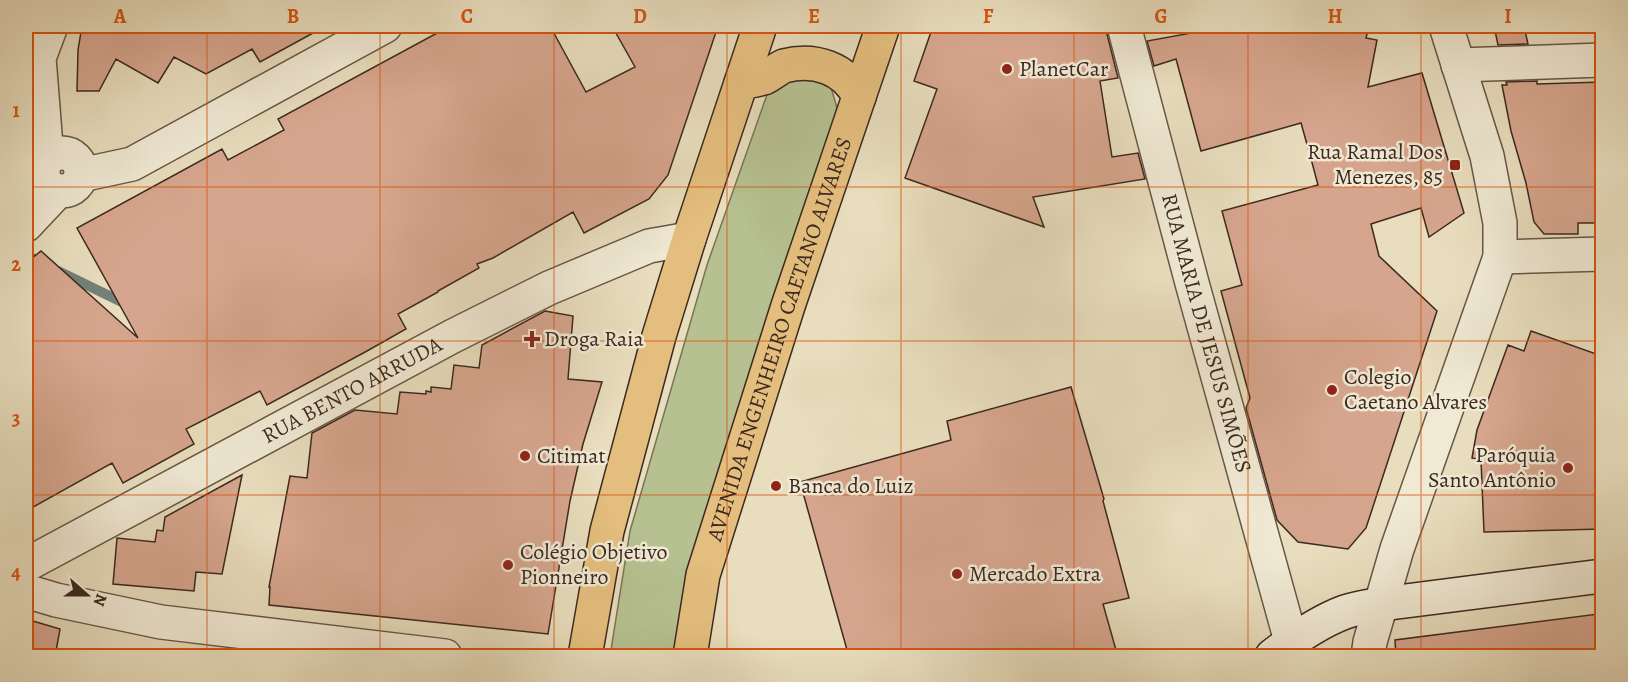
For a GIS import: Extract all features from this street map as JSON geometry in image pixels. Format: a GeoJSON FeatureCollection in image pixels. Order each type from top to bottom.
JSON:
{"type":"FeatureCollection","features":[{"type":"Feature","properties":{"kind":"main road"},"geometry":{"type":"LineString","coordinates":[[585,657],[607,531],[659,336],[760,26]]}},
{"type":"Feature","properties":{"kind":"main road","name":"AVENIDA ENGENHEIRO CAETANO ALVARES"},"geometry":{"type":"LineString","coordinates":[[690,657],[703,575],[788,306],[883,26]]}},
{"type":"Feature","properties":{"kind":"main road"},"geometry":{"type":"LineString","coordinates":[[741,83],[764,78],[781,67],[810,63],[823,66],[841,75],[854,86],[859,98]]}},
{"type":"Feature","properties":{"kind":"street"},"geometry":{"type":"LineString","coordinates":[[26,225],[62,169],[32,60],[51,26]]}},
{"type":"Feature","properties":{"kind":"street"},"geometry":{"type":"LineString","coordinates":[[26,211],[62,169],[132,164],[385,26]]}},
{"type":"Feature","properties":{"kind":"street","name":"RUA MARIA DE JESUS SIMÕES"},"geometry":{"type":"LineString","coordinates":[[1124,26],[1192,283],[1281,649]]}},
{"type":"Feature","properties":{"kind":"street"},"geometry":{"type":"LineString","coordinates":[[1368,657],[1370,642],[1397,549],[1500,257],[1500,223],[1487,156],[1446,26]]}},
{"type":"Feature","properties":{"kind":"street"},"geometry":{"type":"LineString","coordinates":[[1458,65],[1602,60]]}},
{"type":"Feature","properties":{"kind":"street","name":"RUA BENTO ARRUDA"},"geometry":{"type":"LineString","coordinates":[[26,565],[506,309],[549,288],[649,246],[689,239]]}},
{"type":"Feature","properties":{"kind":"street"},"geometry":{"type":"LineString","coordinates":[[1500,257],[1602,254]]}},
{"type":"Feature","properties":{"kind":"street"},"geometry":{"type":"LineString","coordinates":[[1281,649],[1320,623],[1347,611],[1382,604],[1602,576]]}},
{"type":"Feature","properties":{"kind":"street"},"geometry":{"type":"LineString","coordinates":[[26,591],[56,600],[161,622],[445,657]]}},
{"type":"Feature","properties":{"kind":"green space"},"geometry":{"type":"Polygon","coordinates":[[[793,77],[830,84],[837,108],[788,270],[679,656],[610,656],[630,531],[707,265],[769,89],[793,77]]]}},
{"type":"Feature","properties":{"kind":"building"},"geometry":{"type":"Polygon","coordinates":[[[82,26],[326,26],[260,62],[252,49],[206,74],[174,57],[158,83],[116,59],[99,91],[77,91],[78,50],[82,26]]]}},
{"type":"Feature","properties":{"kind":"building"},"geometry":{"type":"Polygon","coordinates":[[[450,26],[550,26],[586,92],[635,67],[612,26],[718,26],[668,175],[649,199],[584,233],[573,212],[493,258],[477,264],[479,268],[398,314],[406,329],[367,351],[267,405],[260,391],[186,429],[194,444],[123,483],[112,463],[26,511],[26,263],[41,251],[138,338],[77,228],[222,149],[228,160],[284,130],[278,119],[450,26]]]}},
{"type":"Feature","properties":{"kind":"building"},"geometry":{"type":"Polygon","coordinates":[[[933,26],[1105,26],[1118,78],[1100,81],[1112,157],[1138,153],[1145,179],[1033,197],[1044,227],[905,178],[937,89],[914,81],[933,26]]]}},
{"type":"Feature","properties":{"kind":"building"},"geometry":{"type":"Polygon","coordinates":[[[1207,26],[1369,26],[1366,38],[1377,40],[1368,87],[1422,73],[1464,213],[1429,237],[1421,208],[1371,224],[1379,256],[1437,311],[1366,528],[1348,549],[1298,542],[1277,520],[1246,408],[1250,398],[1221,291],[1242,285],[1222,211],[1318,185],[1310,155],[1301,123],[1201,151],[1176,59],[1154,66],[1147,41],[1208,30],[1207,26]]]}},
{"type":"Feature","properties":{"kind":"building"},"geometry":{"type":"Polygon","coordinates":[[[1494,26],[1524,26],[1528,44],[1498,45],[1494,26]]]}},
{"type":"Feature","properties":{"kind":"building"},"geometry":{"type":"Polygon","coordinates":[[[1537,81],[1537,84],[1602,82],[1602,223],[1578,223],[1578,234],[1544,234],[1534,222],[1502,85],[1507,85],[1506,82],[1537,81]]]}},
{"type":"Feature","properties":{"kind":"building"},"geometry":{"type":"Polygon","coordinates":[[[545,311],[573,316],[568,379],[602,382],[583,444],[570,501],[548,634],[269,605],[269,587],[290,476],[307,478],[312,433],[355,410],[397,414],[400,392],[426,394],[426,391],[431,392],[431,387],[451,389],[454,365],[479,368],[482,345],[545,311]]]}},
{"type":"Feature","properties":{"kind":"building"},"geometry":{"type":"Polygon","coordinates":[[[1531,331],[1602,356],[1602,529],[1484,532],[1481,460],[1472,458],[1477,430],[1508,345],[1524,351],[1531,331]]]}},
{"type":"Feature","properties":{"kind":"building"},"geometry":{"type":"Polygon","coordinates":[[[1071,387],[1104,499],[1129,598],[1103,604],[1118,657],[849,657],[800,482],[951,440],[947,421],[1071,387]]]}},
{"type":"Feature","properties":{"kind":"building"},"geometry":{"type":"Polygon","coordinates":[[[242,475],[222,574],[196,572],[194,591],[113,584],[117,538],[155,542],[157,530],[163,531],[165,517],[242,475]]]}},
{"type":"Feature","properties":{"kind":"building"},"geometry":{"type":"Polygon","coordinates":[[[1598,614],[1599,657],[1396,657],[1395,640],[1598,614]]]}},
{"type":"Feature","properties":{"kind":"building"},"geometry":{"type":"Polygon","coordinates":[[[26,619],[60,629],[55,657],[26,657],[26,619]]]}},
{"type":"Feature","properties":{"kind":"waterway"},"geometry":{"type":"LineString","coordinates":[[26,255],[44,264]]}},
{"type":"Feature","properties":{"kind":"waterway"},"geometry":{"type":"LineString","coordinates":[[58,271],[128,305]]}},
{"type":"Feature","properties":{"kind":"place","name":"PlanetCar"},"geometry":{"type":"Point","coordinates":[1007,69]}},
{"type":"Feature","properties":{"kind":"place","name":"Rua Ramal Dos Menezes, 85"},"geometry":{"type":"Point","coordinates":[1455,165]}},
{"type":"Feature","properties":{"kind":"place","name":"Droga Raia"},"geometry":{"type":"Point","coordinates":[532,339]}},
{"type":"Feature","properties":{"kind":"place","name":"Colegio Caetano Alvares"},"geometry":{"type":"Point","coordinates":[1332,390]}},
{"type":"Feature","properties":{"kind":"place","name":"Citimat"},"geometry":{"type":"Point","coordinates":[525,456]}},
{"type":"Feature","properties":{"kind":"place","name":"Paróquia Santo Antônio"},"geometry":{"type":"Point","coordinates":[1568,468]}},
{"type":"Feature","properties":{"kind":"place","name":"Banca do Luiz"},"geometry":{"type":"Point","coordinates":[776,486]}},
{"type":"Feature","properties":{"kind":"place","name":"Colégio Objetivo Pionneiro"},"geometry":{"type":"Point","coordinates":[508,565]}},
{"type":"Feature","properties":{"kind":"place","name":"Mercado Extra"},"geometry":{"type":"Point","coordinates":[957,574]}}]}
